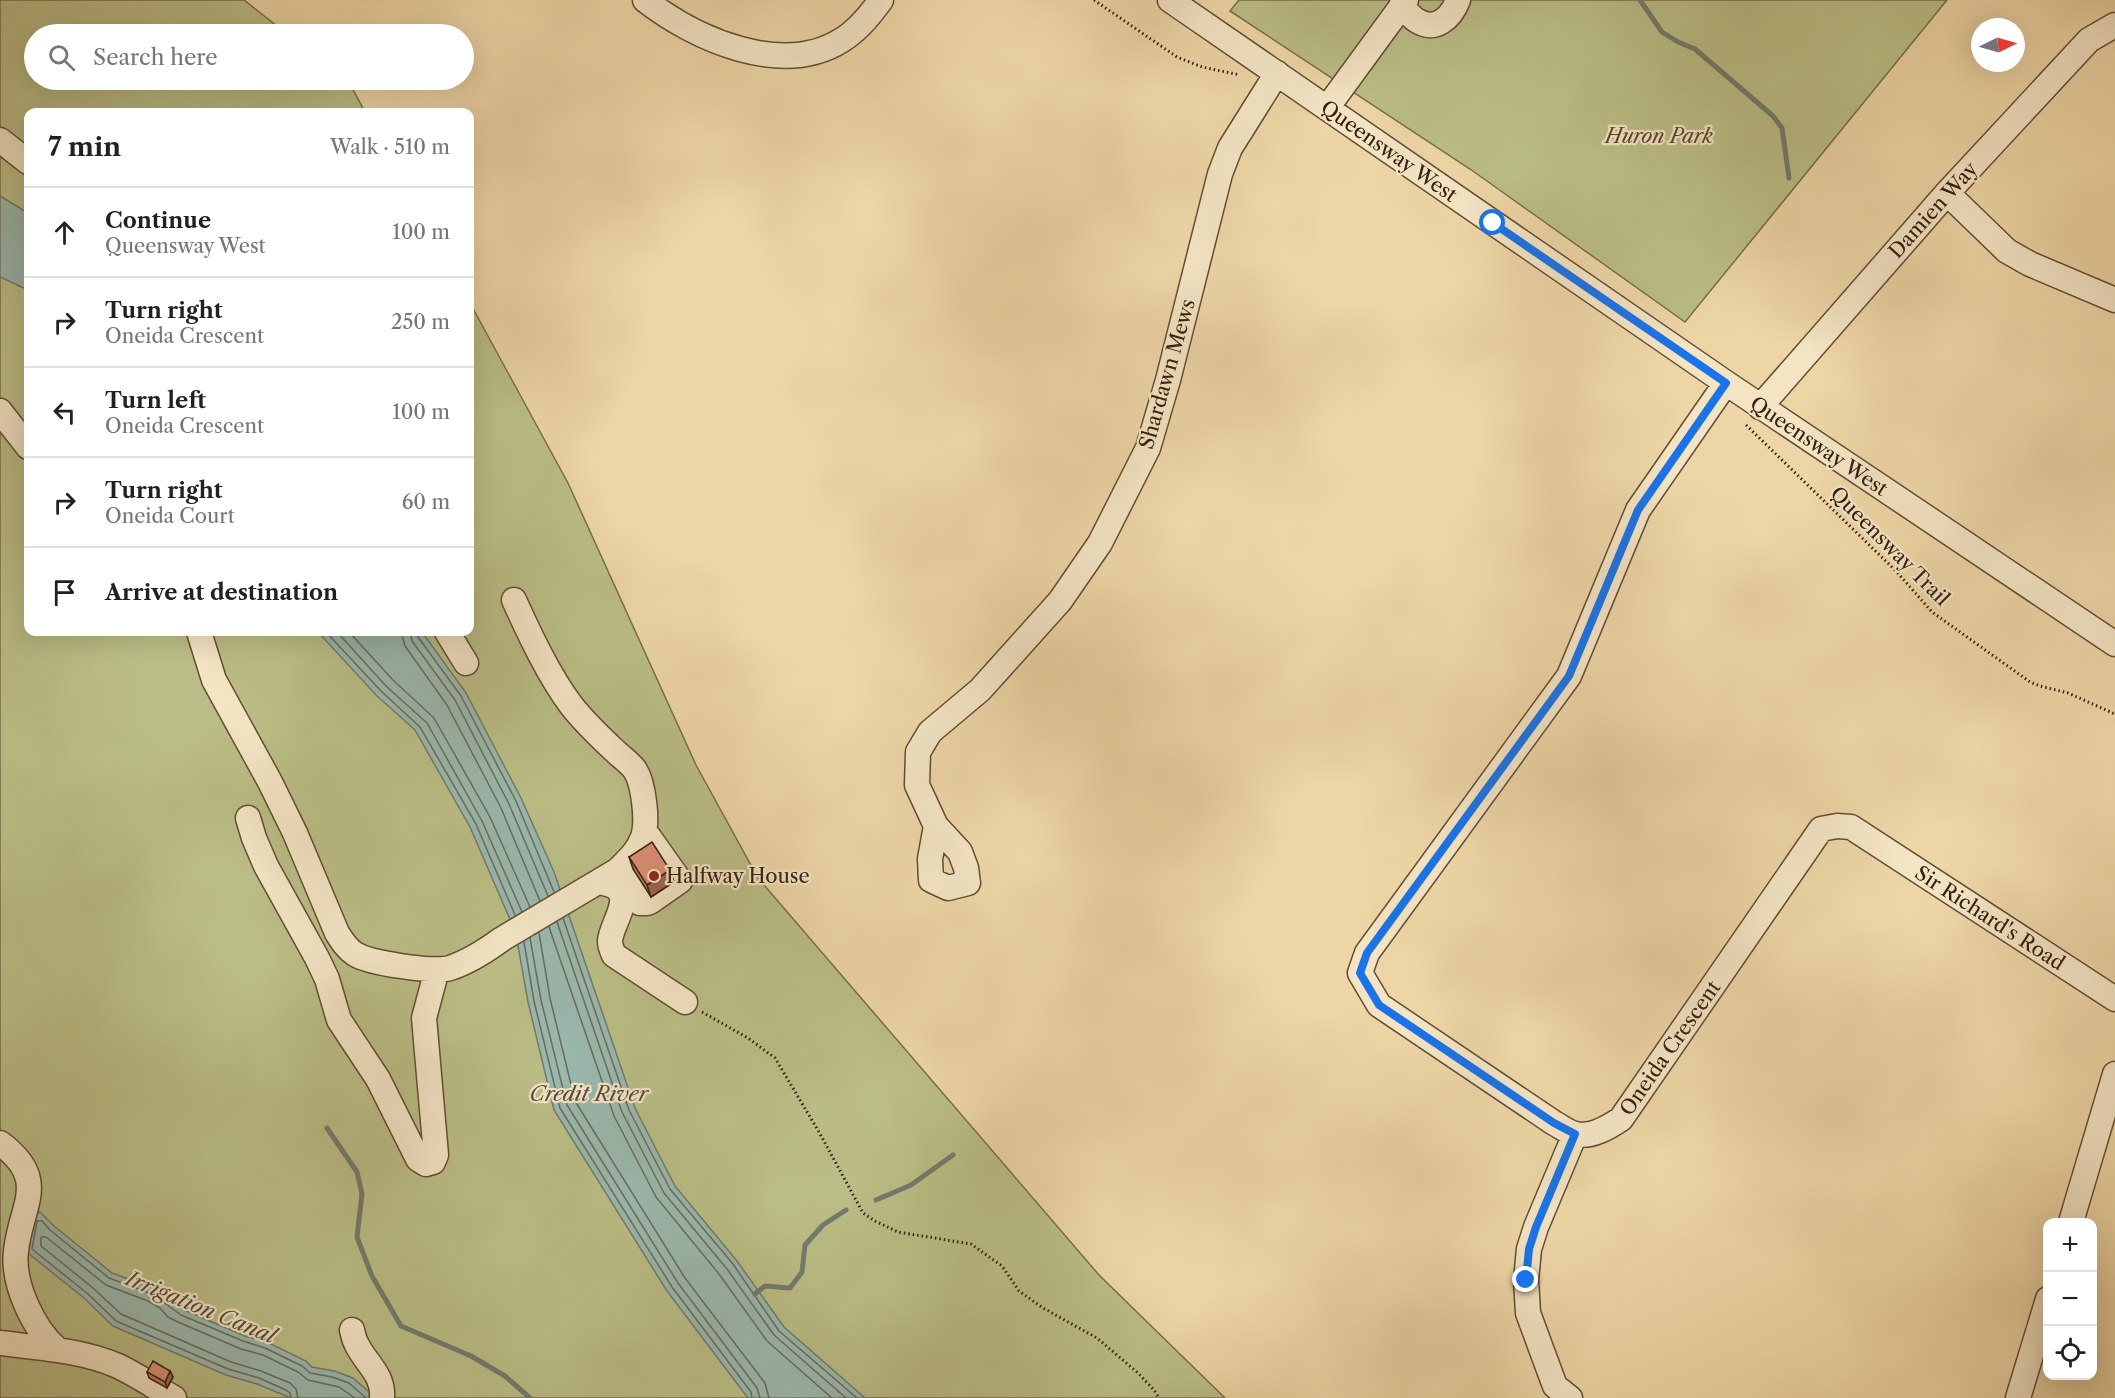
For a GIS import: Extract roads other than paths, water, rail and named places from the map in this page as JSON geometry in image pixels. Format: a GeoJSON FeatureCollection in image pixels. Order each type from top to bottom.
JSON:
{"type":"FeatureCollection","features":[{"type":"Feature","properties":{"kind":"street"},"geometry":{"type":"LineString","coordinates":[[645,0],[666,17],[698,34],[735,48],[777,56],[810,53],[843,40],[871,13],[880,0]]}},
{"type":"Feature","properties":{"kind":"street","name":"Queensway West"},"geometry":{"type":"LineString","coordinates":[[1170,0],[1726,383],[1750,412],[2115,644]]}},
{"type":"Feature","properties":{"kind":"street"},"geometry":{"type":"LineString","coordinates":[[1327,108],[1403,3],[1416,21],[1426,25],[1442,22],[1451,14],[1458,0]]}},
{"type":"Feature","properties":{"kind":"street","name":"Damien Way"},"geometry":{"type":"LineString","coordinates":[[1750,412],[1947,193],[2089,40],[2115,25]]}},
{"type":"Feature","properties":{"kind":"street","name":"Shardawn Mews"},"geometry":{"type":"LineString","coordinates":[[936,826],[917,786],[918,752],[930,732],[980,690],[1059,601],[1100,543],[1148,448],[1168,380],[1220,174],[1230,148],[1277,73]]}},
{"type":"Feature","properties":{"kind":"street"},"geometry":{"type":"LineString","coordinates":[[0,140],[24,159]]}},
{"type":"Feature","properties":{"kind":"street"},"geometry":{"type":"LineString","coordinates":[[1947,193],[2007,251],[2030,264],[2115,300]]}},
{"type":"Feature","properties":{"kind":"street"},"geometry":{"type":"LineString","coordinates":[[1569,1398],[1556,1386],[1528,1313],[1526,1280],[1529,1249],[1536,1227],[1575,1134],[1554,1123],[1379,1005],[1360,973],[1367,953],[1569,676],[1638,510],[1726,383]]}},
{"type":"Feature","properties":{"kind":"street"},"geometry":{"type":"LineString","coordinates":[[0,411],[24,442]]}},
{"type":"Feature","properties":{"kind":"street"},"geometry":{"type":"LineString","coordinates":[[514,600],[546,664],[570,704],[634,770],[643,789],[644,836],[635,853],[603,883],[619,890],[622,902],[621,912],[610,939],[610,947],[614,955],[685,1002]]}},
{"type":"Feature","properties":{"kind":"street"},"geometry":{"type":"LineString","coordinates":[[200,636],[214,680],[295,833],[337,933],[355,954],[369,961],[436,970],[449,969],[488,950],[502,939],[618,870]]}},
{"type":"Feature","properties":{"kind":"street"},"geometry":{"type":"LineString","coordinates":[[449,636],[466,663]]}},
{"type":"Feature","properties":{"kind":"street"},"geometry":{"type":"LineString","coordinates":[[249,818],[254,838],[266,866],[327,979],[339,1020],[378,1078],[418,1159],[426,1164],[433,1162],[436,1155],[424,1018],[435,977]]}},
{"type":"Feature","properties":{"kind":"street","name":"Oneida Crescent"},"geometry":{"type":"LineString","coordinates":[[1575,1134],[1588,1134],[1622,1119],[1821,830],[1837,826],[1851,828],[1866,837]]}},
{"type":"Feature","properties":{"kind":"street"},"geometry":{"type":"LineString","coordinates":[[644,836],[648,837],[680,881],[650,902],[626,869],[622,873],[640,903],[647,903]]}},
{"type":"Feature","properties":{"kind":"street","name":"Sir Richard's Road"},"geometry":{"type":"LineString","coordinates":[[1866,837],[2115,999]]}},
{"type":"Feature","properties":{"kind":"street"},"geometry":{"type":"LineString","coordinates":[[2072,1218],[2115,1074]]}},
{"type":"Feature","properties":{"kind":"street"},"geometry":{"type":"LineString","coordinates":[[0,1143],[22,1164],[28,1179],[30,1198],[16,1252],[17,1275],[27,1306],[39,1330],[58,1350]]}},
{"type":"Feature","properties":{"kind":"street"},"geometry":{"type":"LineString","coordinates":[[2018,1398],[2043,1316]]}},
{"type":"Feature","properties":{"kind":"street"},"geometry":{"type":"LineString","coordinates":[[352,1330],[357,1345],[381,1381],[382,1397]]}},
{"type":"Feature","properties":{"kind":"street"},"geometry":{"type":"LineString","coordinates":[[0,1343],[58,1350],[96,1359],[118,1366],[174,1398]]}},
{"type":"Feature","properties":{"kind":"water"},"geometry":{"type":"Polygon","coordinates":[[[0,196],[24,211],[24,288],[0,277],[0,196]]]}},
{"type":"Feature","properties":{"kind":"water","name":"Credit River"},"geometry":{"type":"Polygon","coordinates":[[[322,636],[425,636],[466,693],[521,798],[554,872],[635,1108],[675,1186],[737,1261],[784,1327],[865,1398],[748,1398],[667,1291],[554,1110],[528,1002],[517,940],[470,827],[415,730],[377,696],[322,636]]]}},
{"type":"Feature","properties":{"kind":"water"},"geometry":{"type":"Polygon","coordinates":[[[40,1212],[112,1273],[154,1288],[184,1310],[245,1336],[267,1342],[306,1361],[312,1367],[334,1371],[353,1378],[376,1398],[291,1398],[257,1384],[226,1375],[113,1326],[84,1298],[24,1250],[36,1214],[40,1212]]]}},
{"type":"Feature","properties":{"kind":"waterway"},"geometry":{"type":"LineString","coordinates":[[1640,0],[1662,32],[1695,49],[1773,116],[1782,128],[1789,178]]}},
{"type":"Feature","properties":{"kind":"waterway"},"geometry":{"type":"LineString","coordinates":[[327,1128],[357,1172],[362,1194],[357,1237],[372,1276],[401,1326],[471,1356],[505,1376],[530,1398]]}},
{"type":"Feature","properties":{"kind":"waterway"},"geometry":{"type":"LineString","coordinates":[[876,1200],[911,1185],[953,1155]]}},
{"type":"Feature","properties":{"kind":"waterway"},"geometry":{"type":"LineString","coordinates":[[755,1294],[765,1286],[790,1288],[802,1272],[805,1245],[823,1225],[846,1210]]}},
{"type":"Feature","properties":{"kind":"place","name":"Halfway House"},"geometry":{"type":"Point","coordinates":[654,876]}},
{"type":"Feature","properties":{"kind":"park label","name":"Huron Park"},"geometry":{"type":"Point","coordinates":[1659,136]}},
{"type":"Feature","properties":{"kind":"water label","name":"Irrigation Canal"},"geometry":{"type":"Point","coordinates":[201,1307]}}]}
